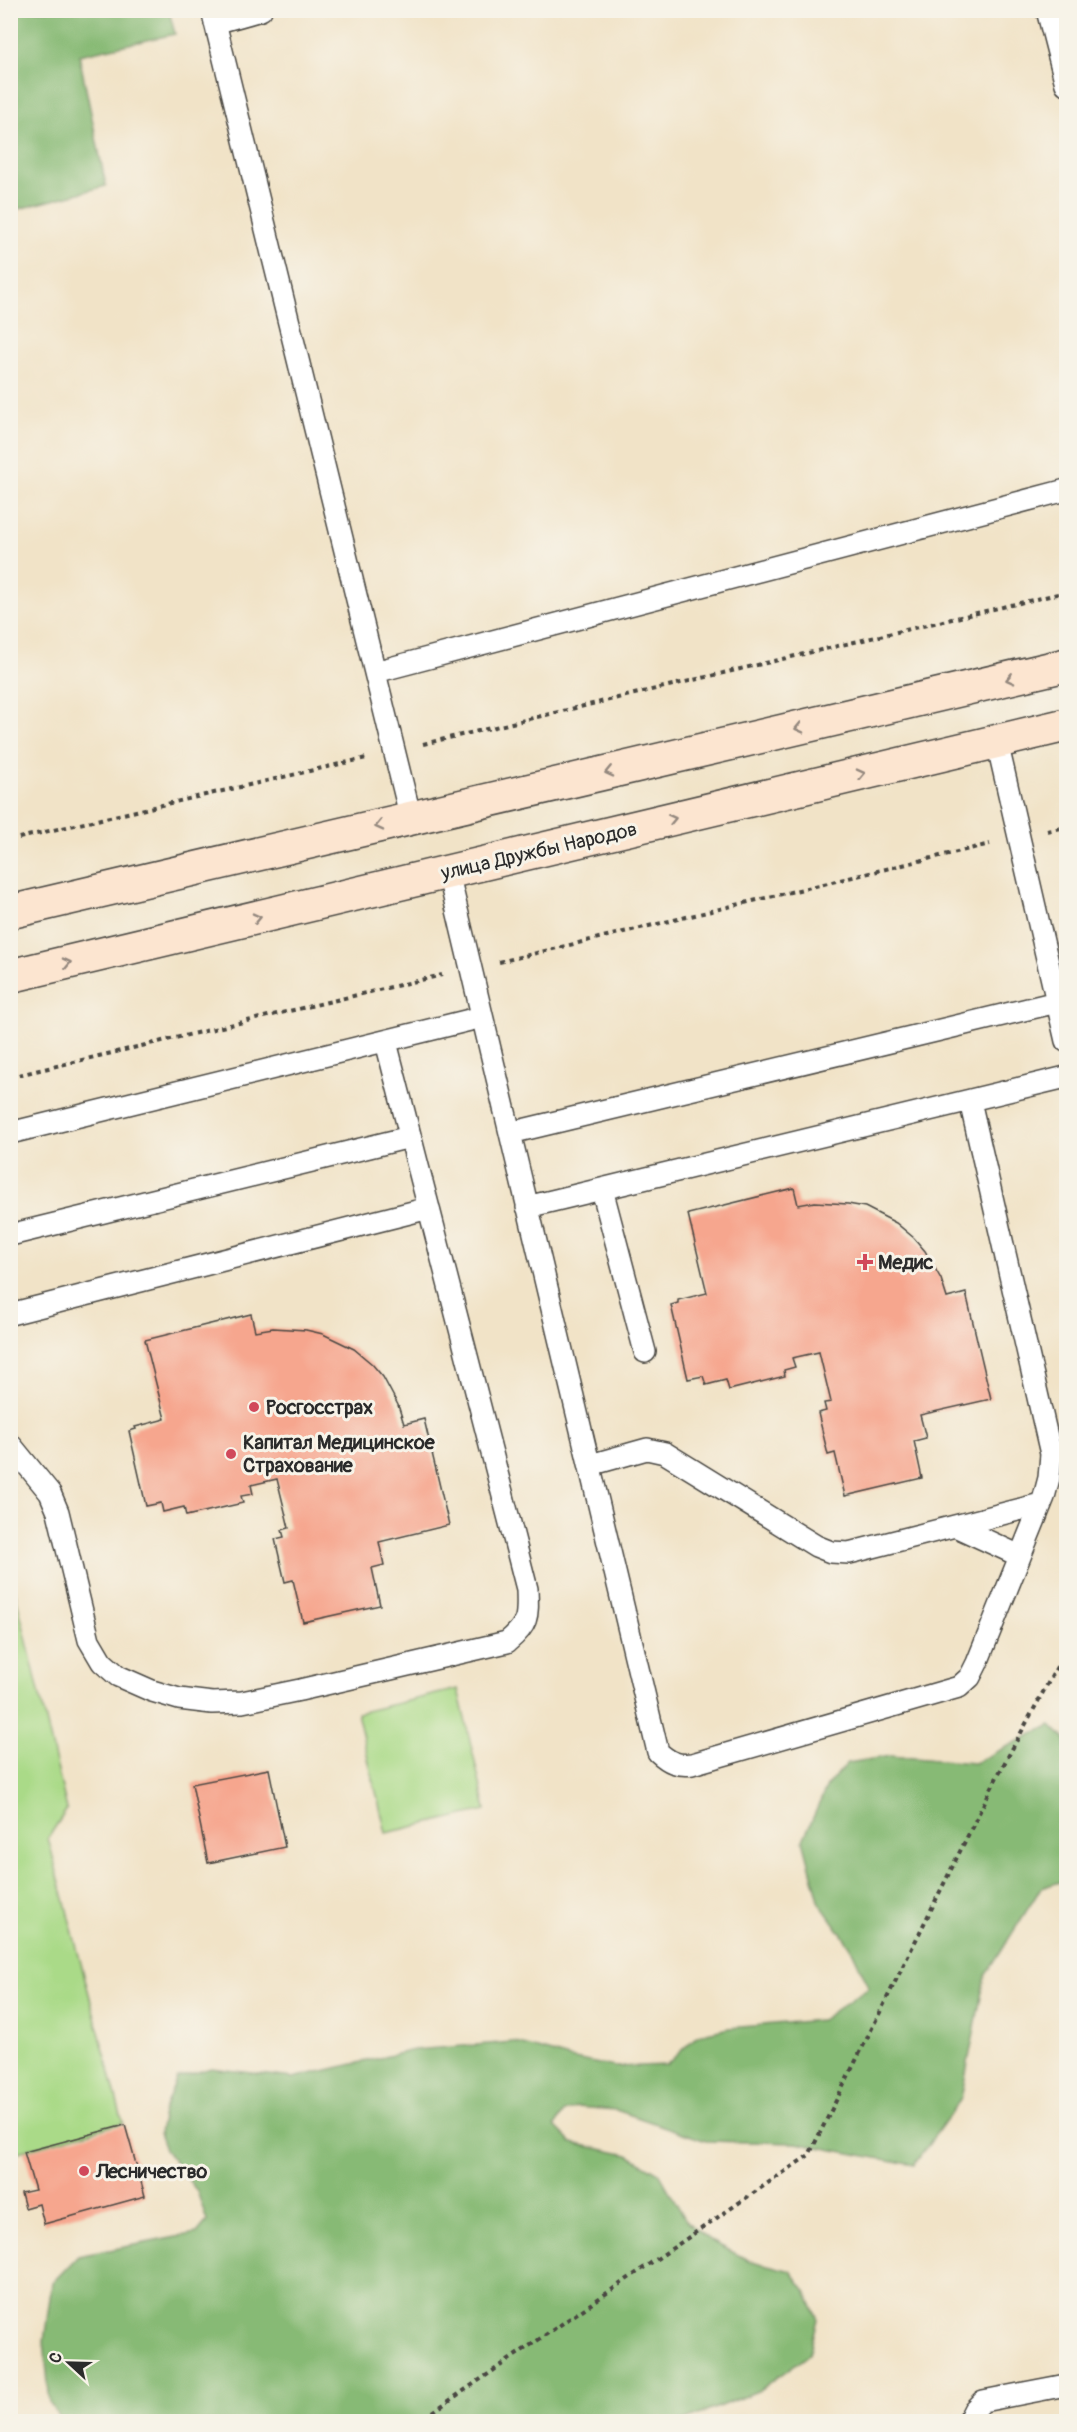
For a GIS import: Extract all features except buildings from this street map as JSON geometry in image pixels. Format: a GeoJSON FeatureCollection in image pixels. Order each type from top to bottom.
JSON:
{"type":"FeatureCollection","features":[{"type":"Feature","properties":{"kind":"main road"},"geometry":{"type":"LineString","coordinates":[[10,912],[1066,665]]}},
{"type":"Feature","properties":{"kind":"main road","name":"улица Дружбы Народов"},"geometry":{"type":"LineString","coordinates":[[10,976],[1066,725]]}},
{"type":"Feature","properties":{"kind":"lane"},"geometry":{"type":"LineString","coordinates":[[261,10],[214,17],[411,819]]}},
{"type":"Feature","properties":{"kind":"lane"},"geometry":{"type":"LineString","coordinates":[[1047,10],[1066,84]]}},
{"type":"Feature","properties":{"kind":"lane"},"geometry":{"type":"LineString","coordinates":[[375,672],[1066,490]]}},
{"type":"Feature","properties":{"kind":"lane"},"geometry":{"type":"LineString","coordinates":[[997,742],[1066,1041]]}},
{"type":"Feature","properties":{"kind":"lane"},"geometry":{"type":"LineString","coordinates":[[448,872],[658,1752],[668,1761],[681,1765],[692,1764],[959,1687],[970,1677],[1041,1504],[1049,1478],[1051,1454],[970,1101]]}},
{"type":"Feature","properties":{"kind":"lane"},"geometry":{"type":"LineString","coordinates":[[510,1133],[1057,1002]]}},
{"type":"Feature","properties":{"kind":"lane"},"geometry":{"type":"LineString","coordinates":[[10,1133],[482,1017]]}},
{"type":"Feature","properties":{"kind":"lane"},"geometry":{"type":"LineString","coordinates":[[10,1444],[50,1493],[58,1512],[89,1640],[102,1662],[118,1676],[152,1691],[179,1699],[212,1703],[242,1702],[507,1642],[522,1630],[528,1615],[527,1589],[386,1042]]}},
{"type":"Feature","properties":{"kind":"lane"},"geometry":{"type":"LineString","coordinates":[[527,1207],[1066,1077]]}},
{"type":"Feature","properties":{"kind":"lane"},"geometry":{"type":"LineString","coordinates":[[10,1235],[410,1137]]}},
{"type":"Feature","properties":{"kind":"lane"},"geometry":{"type":"LineString","coordinates":[[602,1189],[645,1352]]}},
{"type":"Feature","properties":{"kind":"lane"},"geometry":{"type":"LineString","coordinates":[[10,1314],[429,1208]]}},
{"type":"Feature","properties":{"kind":"lane"},"geometry":{"type":"LineString","coordinates":[[590,1465],[647,1449],[665,1453],[816,1546],[831,1552],[849,1553],[1041,1504]]}},
{"type":"Feature","properties":{"kind":"lane"},"geometry":{"type":"LineString","coordinates":[[955,1526],[1020,1556]]}},
{"type":"Feature","properties":{"kind":"lane"},"geometry":{"type":"LineString","coordinates":[[968,2421],[982,2401],[1066,2385]]}},
{"type":"Feature","properties":{"kind":"path"},"geometry":{"type":"LineString","coordinates":[[10,840],[1066,592]]}},
{"type":"Feature","properties":{"kind":"path"},"geometry":{"type":"LineString","coordinates":[[10,1077],[1066,827]]}},
{"type":"Feature","properties":{"kind":"path"},"geometry":{"type":"LineString","coordinates":[[418,2421],[809,2155],[998,1775],[1066,1650]]}},
{"type":"Feature","properties":{"kind":"green space"},"geometry":{"type":"Polygon","coordinates":[[[11,10],[169,11],[175,34],[79,55],[106,186],[11,211],[11,10]]]}},
{"type":"Feature","properties":{"kind":"green space"},"geometry":{"type":"Polygon","coordinates":[[[14,1587],[67,1809],[48,1838],[123,2123],[11,2154],[10,1588],[14,1587]]]}},
{"type":"Feature","properties":{"kind":"green space"},"geometry":{"type":"Polygon","coordinates":[[[458,1689],[486,1810],[386,1833],[357,1713],[458,1689]]]}},
{"type":"Feature","properties":{"kind":"green space"},"geometry":{"type":"Polygon","coordinates":[[[1051,1725],[1066,1740],[1066,1880],[1041,1888],[985,1976],[961,2099],[914,2165],[796,2143],[706,2141],[616,2110],[577,2107],[564,2112],[555,2126],[572,2143],[628,2155],[659,2173],[687,2222],[713,2242],[748,2260],[791,2271],[806,2291],[818,2319],[809,2354],[760,2390],[681,2422],[62,2422],[50,2404],[44,2341],[52,2283],[78,2256],[197,2233],[207,2221],[197,2191],[165,2150],[159,2133],[163,2112],[177,2078],[211,2068],[293,2078],[414,2050],[513,2042],[569,2058],[615,2067],[666,2065],[698,2035],[729,2028],[821,2020],[869,1987],[850,1946],[820,1904],[803,1840],[828,1784],[848,1763],[890,1756],[974,1763],[1051,1725]]]}},
{"type":"Feature","properties":{"kind":"place","name":"Медис"},"geometry":{"type":"Point","coordinates":[865,1262]}},
{"type":"Feature","properties":{"kind":"place","name":"Росгосстрах"},"geometry":{"type":"Point","coordinates":[254,1407]}},
{"type":"Feature","properties":{"kind":"place","name":"Капитал Медицинское Страхование"},"geometry":{"type":"Point","coordinates":[231,1454]}},
{"type":"Feature","properties":{"kind":"place","name":"Лесничество"},"geometry":{"type":"Point","coordinates":[84,2171]}}]}
